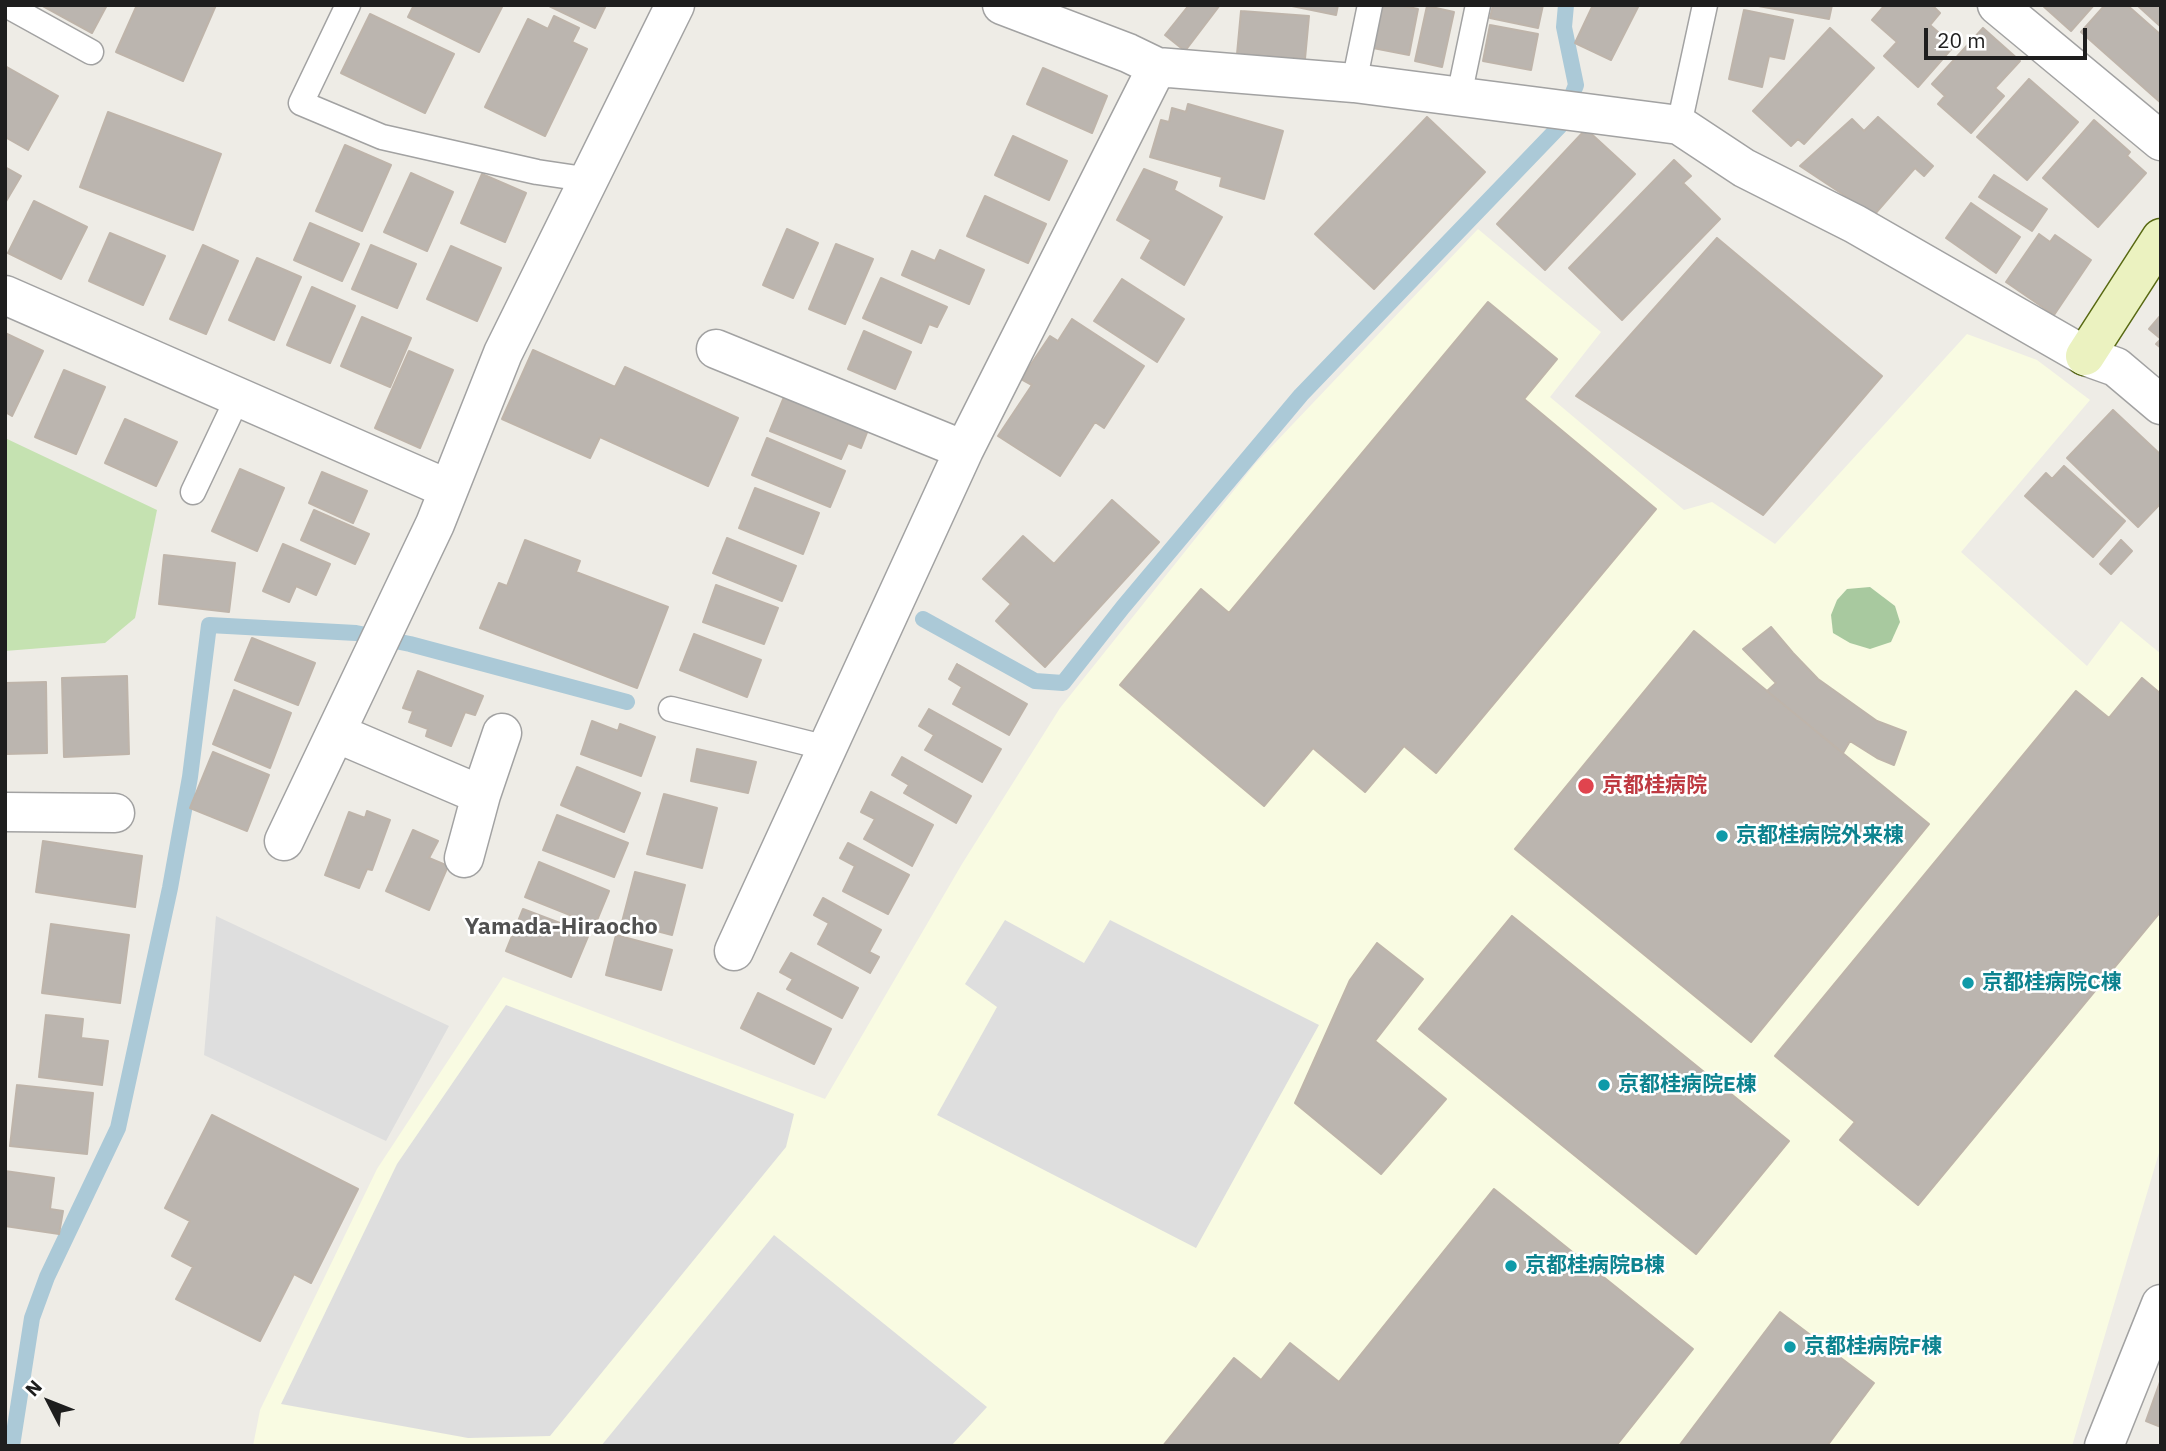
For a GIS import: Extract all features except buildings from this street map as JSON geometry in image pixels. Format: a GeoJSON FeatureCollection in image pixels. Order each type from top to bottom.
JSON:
{"type":"FeatureCollection","features":[{"type":"Feature","properties":{"kind":"street"},"geometry":{"type":"LineString","coordinates":[[285,841],[435,524],[503,353],[675,5]]}},
{"type":"Feature","properties":{"kind":"street"},"geometry":{"type":"LineString","coordinates":[[1002,5],[1128,53],[1157,67],[1354,83],[1679,125],[1744,168],[1854,224],[2085,356],[2116,368],[2161,405]]}},
{"type":"Feature","properties":{"kind":"street"},"geometry":{"type":"LineString","coordinates":[[1997,5],[2161,141]]}},
{"type":"Feature","properties":{"kind":"street"},"geometry":{"type":"LineString","coordinates":[[734,951],[964,450],[1157,67]]}},
{"type":"Feature","properties":{"kind":"street"},"geometry":{"type":"LineString","coordinates":[[2085,356],[2161,238]]}},
{"type":"Feature","properties":{"kind":"street"},"geometry":{"type":"LineString","coordinates":[[5,295],[449,489]]}},
{"type":"Feature","properties":{"kind":"street"},"geometry":{"type":"LineString","coordinates":[[716,349],[964,450]]}},
{"type":"Feature","properties":{"kind":"street"},"geometry":{"type":"LineString","coordinates":[[335,733],[481,795]]}},
{"type":"Feature","properties":{"kind":"street"},"geometry":{"type":"LineString","coordinates":[[464,858],[502,733]]}},
{"type":"Feature","properties":{"kind":"street"},"geometry":{"type":"LineString","coordinates":[[5,811],[115,813]]}},
{"type":"Feature","properties":{"kind":"street"},"geometry":{"type":"LineString","coordinates":[[2104,1446],[2161,1304]]}},
{"type":"Feature","properties":{"kind":"lane"},"geometry":{"type":"LineString","coordinates":[[6,5],[91,52]]}},
{"type":"Feature","properties":{"kind":"lane"},"geometry":{"type":"LineString","coordinates":[[348,5],[301,103],[382,137],[537,172],[590,180]]}},
{"type":"Feature","properties":{"kind":"lane"},"geometry":{"type":"LineString","coordinates":[[1354,83],[1370,5]]}},
{"type":"Feature","properties":{"kind":"lane"},"geometry":{"type":"LineString","coordinates":[[1459,96],[1478,5]]}},
{"type":"Feature","properties":{"kind":"lane"},"geometry":{"type":"LineString","coordinates":[[1679,125],[1705,5]]}},
{"type":"Feature","properties":{"kind":"lane"},"geometry":{"type":"LineString","coordinates":[[193,492],[238,397]]}},
{"type":"Feature","properties":{"kind":"lane"},"geometry":{"type":"LineString","coordinates":[[671,709],[827,748]]}},
{"type":"Feature","properties":{"kind":"shaded area","name":"京都桂病院"},"geometry":{"type":"Polygon","coordinates":[[[1478,229],[1601,332],[1550,397],[1684,510],[1712,502],[1775,544],[1967,334],[2037,360],[2090,400],[1961,552],[2087,666],[2121,621],[2161,654],[2161,1146],[2072,1446],[253,1446],[260,1410],[377,1169],[503,977],[825,1099],[962,864],[1060,708],[1255,464],[1478,229]]]}},
{"type":"Feature","properties":{"kind":"shaded area"},"geometry":{"type":"Polygon","coordinates":[[[216,916],[449,1026],[386,1141],[204,1055],[216,916]]]}},
{"type":"Feature","properties":{"kind":"shaded area"},"geometry":{"type":"Polygon","coordinates":[[[1005,920],[1084,963],[1110,920],[1319,1025],[1196,1248],[937,1115],[997,1007],[965,984],[1005,920]]]}},
{"type":"Feature","properties":{"kind":"shaded area"},"geometry":{"type":"Polygon","coordinates":[[[506,1005],[794,1114],[786,1147],[550,1436],[468,1438],[281,1404],[397,1164],[506,1005]]]}},
{"type":"Feature","properties":{"kind":"shaded area"},"geometry":{"type":"Polygon","coordinates":[[[774,1235],[987,1407],[951,1446],[601,1446],[774,1235]]]}},
{"type":"Feature","properties":{"kind":"green space"},"geometry":{"type":"Polygon","coordinates":[[[5,438],[157,510],[135,618],[105,643],[5,651],[5,438]]]}},
{"type":"Feature","properties":{"kind":"green space"},"geometry":{"type":"Polygon","coordinates":[[[1870,587],[1895,606],[1900,622],[1891,642],[1870,649],[1850,643],[1833,633],[1831,615],[1837,600],[1847,589],[1870,587]]]}},
{"type":"Feature","properties":{"kind":"waterway"},"geometry":{"type":"LineString","coordinates":[[923,619],[1035,681],[1063,683],[1123,607],[1301,395],[1560,126],[1576,85],[1564,27],[1566,5]]}},
{"type":"Feature","properties":{"kind":"waterway"},"geometry":{"type":"LineString","coordinates":[[12,1446],[32,1318],[47,1277],[118,1128],[170,888],[190,777],[209,625],[356,633],[410,644],[627,702]]}},
{"type":"Feature","properties":{"kind":"place","name":"京都桂病院"},"geometry":{"type":"Point","coordinates":[1586,786]}},
{"type":"Feature","properties":{"kind":"place","name":"京都桂病院外来棟"},"geometry":{"type":"Point","coordinates":[1722,836]}},
{"type":"Feature","properties":{"kind":"place","name":"京都桂病院C棟"},"geometry":{"type":"Point","coordinates":[1968,983]}},
{"type":"Feature","properties":{"kind":"place","name":"京都桂病院E棟"},"geometry":{"type":"Point","coordinates":[1604,1085]}},
{"type":"Feature","properties":{"kind":"place","name":"京都桂病院B棟"},"geometry":{"type":"Point","coordinates":[1511,1266]}},
{"type":"Feature","properties":{"kind":"place","name":"京都桂病院F棟"},"geometry":{"type":"Point","coordinates":[1790,1347]}},
{"type":"Feature","properties":{"kind":"district","name":"Yamada-Hiraocho"},"geometry":{"type":"Point","coordinates":[561,927]}}]}
